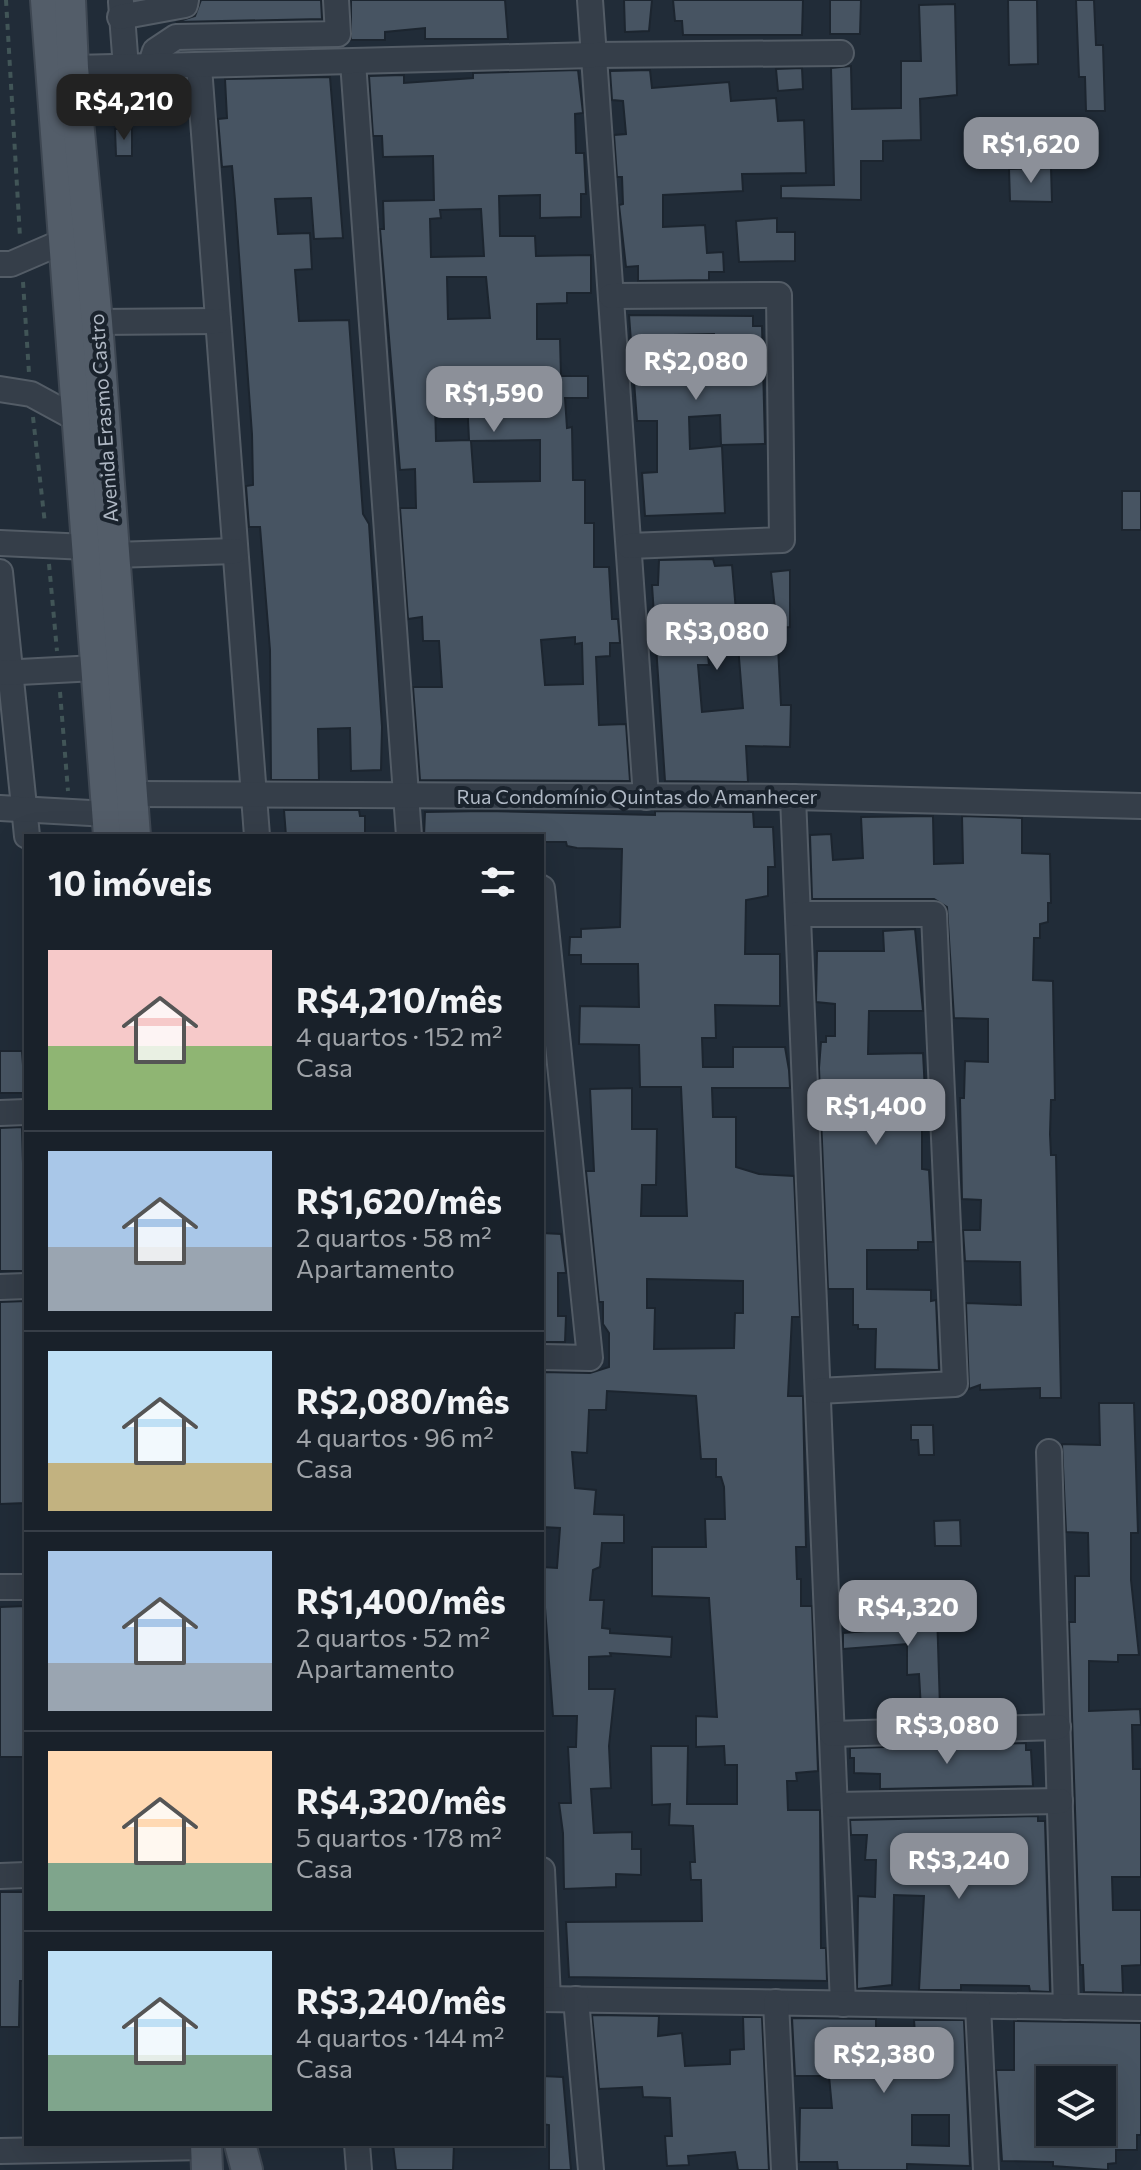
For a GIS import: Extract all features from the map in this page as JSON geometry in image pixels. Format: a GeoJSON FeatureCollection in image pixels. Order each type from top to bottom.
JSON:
{"type":"FeatureCollection","features":[{"type":"Feature","properties":{"kind":"main road","name":"Avenida Erasmo Castro"},"geometry":{"type":"LineString","coordinates":[[46,0],[77,419],[100,551],[135,834]]}},
{"type":"Feature","properties":{"kind":"main road","name":"Avenida Erasmo Castro"},"geometry":{"type":"LineString","coordinates":[[70,0],[73,68],[97,322],[100,551],[96,668],[108,825]]}},
{"type":"Feature","properties":{"kind":"main road"},"geometry":{"type":"LineString","coordinates":[[241,2146],[247,2170]]}},
{"type":"Feature","properties":{"kind":"street"},"geometry":{"type":"LineString","coordinates":[[138,68],[120,8],[185,5],[186,0]]}},
{"type":"Feature","properties":{"kind":"street"},"geometry":{"type":"LineString","coordinates":[[138,68],[155,51],[176,37],[338,34],[336,0]]}},
{"type":"Feature","properties":{"kind":"street"},"geometry":{"type":"LineString","coordinates":[[590,0],[646,797]]}},
{"type":"Feature","properties":{"kind":"street"},"geometry":{"type":"LineString","coordinates":[[73,68],[594,55],[841,53]]}},
{"type":"Feature","properties":{"kind":"street"},"geometry":{"type":"LineString","coordinates":[[353,62],[409,834]]}},
{"type":"Feature","properties":{"kind":"street"},"geometry":{"type":"LineString","coordinates":[[199,67],[257,834]]}},
{"type":"Feature","properties":{"kind":"street"},"geometry":{"type":"LineString","coordinates":[[0,264],[11,264],[62,242]]}},
{"type":"Feature","properties":{"kind":"street"},"geometry":{"type":"LineString","coordinates":[[611,296],[779,295],[782,540],[629,546]]}},
{"type":"Feature","properties":{"kind":"street"},"geometry":{"type":"LineString","coordinates":[[97,322],[218,321]]}},
{"type":"Feature","properties":{"kind":"street"},"geometry":{"type":"LineString","coordinates":[[0,389],[31,394],[77,419]]}},
{"type":"Feature","properties":{"kind":"street"},"geometry":{"type":"LineString","coordinates":[[0,543],[100,551],[235,551]]}},
{"type":"Feature","properties":{"kind":"street"},"geometry":{"type":"LineString","coordinates":[[0,572],[12,808],[26,834]]}},
{"type":"Feature","properties":{"kind":"street"},"geometry":{"type":"LineString","coordinates":[[5,673],[96,668]]}},
{"type":"Feature","properties":{"kind":"street","name":"Rua Condomínio Quintas do Amanhecer"},"geometry":{"type":"LineString","coordinates":[[132,794],[793,797],[1141,806]]}},
{"type":"Feature","properties":{"kind":"street"},"geometry":{"type":"LineString","coordinates":[[793,797],[843,2004]]}},
{"type":"Feature","properties":{"kind":"street"},"geometry":{"type":"LineString","coordinates":[[12,808],[108,825]]}},
{"type":"Feature","properties":{"kind":"street"},"geometry":{"type":"LineString","coordinates":[[544,908],[590,1358],[544,1357]]}},
{"type":"Feature","properties":{"kind":"street"},"geometry":{"type":"LineString","coordinates":[[798,914],[934,914],[955,1384],[818,1391]]}},
{"type":"Feature","properties":{"kind":"street"},"geometry":{"type":"LineString","coordinates":[[0,1113],[24,1112]]}},
{"type":"Feature","properties":{"kind":"street"},"geometry":{"type":"LineString","coordinates":[[0,1287],[24,1286]]}},
{"type":"Feature","properties":{"kind":"street"},"geometry":{"type":"LineString","coordinates":[[1049,1452],[1066,2007]]}},
{"type":"Feature","properties":{"kind":"street"},"geometry":{"type":"LineString","coordinates":[[0,1587],[24,1587]]}},
{"type":"Feature","properties":{"kind":"street"},"geometry":{"type":"LineString","coordinates":[[832,1734],[1058,1727]]}},
{"type":"Feature","properties":{"kind":"street"},"geometry":{"type":"LineString","coordinates":[[835,1805],[1060,1801]]}},
{"type":"Feature","properties":{"kind":"street"},"geometry":{"type":"LineString","coordinates":[[0,1876],[24,1875]]}},
{"type":"Feature","properties":{"kind":"street"},"geometry":{"type":"LineString","coordinates":[[544,1956],[545,1999],[1141,2008]]}},
{"type":"Feature","properties":{"kind":"street"},"geometry":{"type":"LineString","coordinates":[[576,1999],[591,2170]]}},
{"type":"Feature","properties":{"kind":"street"},"geometry":{"type":"LineString","coordinates":[[776,2002],[784,2170]]}},
{"type":"Feature","properties":{"kind":"street"},"geometry":{"type":"LineString","coordinates":[[978,2006],[986,2170]]}},
{"type":"Feature","properties":{"kind":"street"},"geometry":{"type":"LineString","coordinates":[[357,2146],[359,2170]]}},
{"type":"Feature","properties":{"kind":"street"},"geometry":{"type":"LineString","coordinates":[[0,2151],[206,2154]]}},
{"type":"Feature","properties":{"kind":"building"},"geometry":{"type":"Polygon","coordinates":[[[201,0],[321,0],[322,19],[176,22],[195,16],[201,0]]]}},
{"type":"Feature","properties":{"kind":"building"},"geometry":{"type":"Polygon","coordinates":[[[351,0],[505,0],[508,39],[425,39],[425,28],[385,32],[385,40],[351,40],[351,0]]]}},
{"type":"Feature","properties":{"kind":"building"},"geometry":{"type":"Polygon","coordinates":[[[624,0],[652,0],[649,31],[625,32],[624,0]]]}},
{"type":"Feature","properties":{"kind":"building"},"geometry":{"type":"Polygon","coordinates":[[[673,0],[803,0],[802,35],[683,35],[682,21],[675,21],[673,0]]]}},
{"type":"Feature","properties":{"kind":"building"},"geometry":{"type":"Polygon","coordinates":[[[830,0],[861,0],[860,34],[830,34],[830,0]]]}},
{"type":"Feature","properties":{"kind":"building"},"geometry":{"type":"Polygon","coordinates":[[[1008,0],[1037,0],[1038,64],[1009,65],[1008,0]]]}},
{"type":"Feature","properties":{"kind":"building"},"geometry":{"type":"Polygon","coordinates":[[[1076,0],[1094,0],[1096,45],[1103,45],[1105,111],[1086,111],[1085,77],[1079,77],[1076,0]]]}},
{"type":"Feature","properties":{"kind":"building"},"geometry":{"type":"Polygon","coordinates":[[[955,4],[957,95],[920,99],[921,140],[883,141],[883,161],[861,161],[861,200],[781,198],[781,186],[834,185],[831,68],[851,66],[852,109],[901,108],[901,61],[921,61],[919,5],[955,4]]]}},
{"type":"Feature","properties":{"kind":"building"},"geometry":{"type":"Polygon","coordinates":[[[802,68],[803,89],[778,91],[776,69],[802,68]]]}},
{"type":"Feature","properties":{"kind":"building"},"geometry":{"type":"Polygon","coordinates":[[[578,70],[583,113],[575,114],[576,153],[584,153],[586,194],[581,194],[581,217],[540,218],[540,195],[499,196],[500,236],[535,236],[536,256],[591,255],[591,293],[567,293],[567,303],[537,304],[537,339],[560,339],[561,376],[588,376],[588,398],[565,398],[567,428],[572,427],[573,480],[585,480],[585,523],[594,523],[594,567],[609,567],[612,619],[618,619],[620,643],[610,643],[610,656],[596,657],[599,725],[626,724],[630,781],[420,780],[413,687],[442,687],[439,641],[423,641],[422,617],[408,619],[400,508],[416,508],[415,469],[400,470],[380,229],[384,229],[383,201],[434,200],[433,156],[383,157],[382,136],[373,136],[369,76],[404,75],[404,83],[473,78],[473,73],[578,70]],[[481,209],[440,210],[441,218],[430,219],[431,257],[484,256],[481,209]],[[447,277],[448,319],[490,318],[486,277],[447,277]],[[467,399],[435,400],[436,441],[469,440],[467,399]],[[540,440],[471,441],[474,482],[540,481],[540,440]],[[575,637],[541,640],[545,685],[583,684],[582,643],[575,644],[575,637]]]}},
{"type":"Feature","properties":{"kind":"building"},"geometry":{"type":"Polygon","coordinates":[[[650,70],[652,88],[729,82],[731,101],[776,98],[778,121],[804,120],[806,173],[742,174],[743,191],[663,195],[663,227],[705,225],[707,253],[723,252],[724,272],[709,272],[709,280],[638,281],[638,266],[626,267],[619,205],[623,204],[622,177],[617,177],[614,135],[626,134],[623,101],[612,100],[610,71],[650,70]]]}},
{"type":"Feature","properties":{"kind":"building"},"geometry":{"type":"Polygon","coordinates":[[[330,77],[343,238],[314,239],[311,198],[275,199],[278,234],[310,233],[312,269],[295,270],[299,321],[349,320],[363,514],[369,524],[382,727],[381,770],[351,771],[350,728],[318,729],[319,780],[271,780],[270,650],[260,527],[249,527],[246,486],[253,485],[252,434],[235,200],[232,166],[222,167],[218,119],[227,118],[225,79],[330,77]]]}},
{"type":"Feature","properties":{"kind":"building"},"geometry":{"type":"Polygon","coordinates":[[[132,128],[132,156],[116,156],[115,129],[132,128]]]}},
{"type":"Feature","properties":{"kind":"building"},"geometry":{"type":"Polygon","coordinates":[[[1051,168],[1052,202],[1010,201],[1009,169],[1051,168]]]}},
{"type":"Feature","properties":{"kind":"building"},"geometry":{"type":"Polygon","coordinates":[[[777,218],[777,232],[795,232],[795,261],[739,262],[736,221],[777,218]]]}},
{"type":"Feature","properties":{"kind":"building"},"geometry":{"type":"Polygon","coordinates":[[[629,315],[753,316],[753,326],[762,326],[765,444],[721,445],[720,415],[689,417],[690,449],[722,446],[725,513],[645,516],[642,473],[657,472],[657,421],[637,421],[629,315]],[[714,334],[674,335],[671,368],[676,368],[677,381],[717,379],[714,334]]]}},
{"type":"Feature","properties":{"kind":"building"},"geometry":{"type":"Polygon","coordinates":[[[1122,491],[1141,491],[1141,530],[1122,530],[1122,491]]]}},
{"type":"Feature","properties":{"kind":"building"},"geometry":{"type":"Polygon","coordinates":[[[713,559],[715,566],[732,565],[736,611],[775,609],[771,572],[790,570],[790,627],[777,628],[781,705],[791,705],[790,747],[746,746],[748,782],[665,781],[652,585],[658,585],[659,560],[713,559]],[[738,645],[707,646],[709,665],[698,665],[702,712],[743,708],[738,645]]]}},
{"type":"Feature","properties":{"kind":"building"},"geometry":{"type":"Polygon","coordinates":[[[284,810],[359,810],[360,816],[365,816],[365,833],[286,834],[284,810]]]}},
{"type":"Feature","properties":{"kind":"building"},"geometry":{"type":"Polygon","coordinates":[[[655,811],[753,812],[754,827],[773,827],[775,867],[768,867],[768,896],[746,900],[745,954],[780,954],[780,1006],[715,1005],[716,1038],[702,1038],[703,1067],[733,1067],[733,1047],[785,1047],[789,1070],[790,1088],[712,1088],[713,1117],[736,1117],[736,1167],[759,1174],[794,1176],[800,1317],[792,1317],[788,1396],[803,1396],[806,1547],[796,1547],[797,1579],[801,1579],[801,1606],[812,1606],[818,1771],[796,1773],[797,1781],[787,1781],[788,1810],[820,1810],[821,1948],[826,1948],[827,1981],[569,1977],[566,1922],[702,1921],[701,1880],[691,1880],[690,1862],[695,1862],[693,1826],[669,1825],[670,1804],[652,1805],[651,1746],[688,1746],[687,1804],[737,1804],[737,1765],[725,1765],[724,1746],[696,1747],[696,1716],[717,1717],[709,1598],[652,1596],[652,1547],[706,1547],[705,1519],[725,1519],[724,1487],[721,1477],[716,1477],[716,1459],[701,1459],[696,1396],[607,1391],[606,1410],[589,1410],[587,1453],[572,1452],[575,1488],[596,1490],[594,1514],[624,1515],[624,1543],[602,1543],[600,1567],[593,1570],[590,1600],[604,1600],[602,1628],[610,1629],[610,1633],[672,1637],[671,1657],[610,1653],[611,1656],[589,1657],[589,1689],[615,1689],[609,1746],[611,1788],[591,1789],[594,1833],[632,1832],[632,1849],[641,1849],[641,1875],[616,1874],[616,1887],[564,1889],[559,1803],[571,1803],[568,1747],[576,1747],[577,1716],[553,1716],[544,1567],[557,1568],[560,1528],[544,1527],[544,1372],[590,1373],[609,1367],[609,1333],[603,1324],[603,1302],[599,1302],[586,1171],[594,1171],[590,1089],[632,1088],[632,1129],[657,1129],[656,1185],[642,1185],[641,1216],[687,1216],[681,1087],[640,1087],[639,1045],[579,1044],[580,1006],[639,1007],[638,964],[581,964],[581,955],[569,955],[570,937],[581,937],[581,929],[620,927],[622,849],[577,848],[567,846],[566,842],[544,842],[544,834],[424,834],[425,812],[655,815],[655,811]],[[647,1279],[647,1308],[655,1308],[654,1349],[734,1348],[735,1313],[743,1313],[743,1281],[647,1279]]]}},
{"type":"Feature","properties":{"kind":"building"},"geometry":{"type":"Polygon","coordinates":[[[933,816],[934,864],[963,863],[962,816],[1022,818],[1022,853],[1050,854],[1051,903],[1048,903],[1048,922],[1040,924],[1040,938],[1034,938],[1033,980],[1053,981],[1055,1100],[1051,1100],[1050,1134],[1051,1155],[1056,1155],[1061,1398],[1040,1398],[1040,1388],[980,1390],[980,1385],[969,1389],[966,1303],[1021,1305],[1020,1262],[965,1261],[963,1230],[980,1230],[981,1200],[962,1199],[960,1098],[964,1098],[965,1061],[988,1062],[988,1019],[954,1018],[947,907],[934,899],[812,899],[810,835],[831,834],[833,860],[863,858],[861,817],[933,816]]]}},
{"type":"Feature","properties":{"kind":"building"},"geometry":{"type":"Polygon","coordinates":[[[915,929],[923,1011],[869,1011],[868,1054],[923,1053],[927,1130],[922,1130],[922,1169],[929,1170],[933,1242],[918,1242],[918,1250],[867,1250],[867,1289],[931,1290],[931,1301],[936,1300],[939,1370],[875,1369],[876,1329],[858,1329],[858,1325],[853,1325],[853,1289],[828,1289],[819,1068],[821,1042],[826,1042],[826,1036],[835,1036],[835,1004],[816,1002],[817,951],[884,951],[883,931],[915,929]],[[858,1099],[858,1129],[892,1129],[892,1100],[858,1099]]]}},
{"type":"Feature","properties":{"kind":"building"},"geometry":{"type":"Polygon","coordinates":[[[0,1051],[22,1051],[24,1093],[0,1093],[0,1051]]]}},
{"type":"Feature","properties":{"kind":"building"},"geometry":{"type":"Polygon","coordinates":[[[22,1127],[24,1271],[0,1271],[0,1128],[22,1127]]]}},
{"type":"Feature","properties":{"kind":"building"},"geometry":{"type":"Polygon","coordinates":[[[544,1233],[561,1234],[566,1273],[558,1273],[558,1316],[566,1316],[565,1342],[544,1342],[544,1233]]]}},
{"type":"Feature","properties":{"kind":"building"},"geometry":{"type":"Polygon","coordinates":[[[24,1301],[24,1503],[0,1504],[0,1302],[24,1301]]]}},
{"type":"Feature","properties":{"kind":"building"},"geometry":{"type":"Polygon","coordinates":[[[1099,1403],[1134,1403],[1138,1533],[1131,1533],[1131,1580],[1139,1655],[1118,1655],[1118,1662],[1089,1661],[1089,1711],[1140,1709],[1141,1725],[1132,1725],[1133,1769],[1141,1769],[1141,1877],[1112,1877],[1113,1910],[1141,1910],[1141,1965],[1122,1966],[1123,1993],[1084,1992],[1083,1965],[1080,1965],[1069,1622],[1075,1622],[1075,1576],[1089,1576],[1088,1533],[1066,1532],[1062,1444],[1100,1445],[1099,1403]]]}},
{"type":"Feature","properties":{"kind":"building"},"geometry":{"type":"Polygon","coordinates":[[[911,1425],[933,1425],[934,1455],[919,1455],[918,1440],[911,1440],[911,1425]]]}},
{"type":"Feature","properties":{"kind":"building"},"geometry":{"type":"Polygon","coordinates":[[[960,1520],[961,1546],[935,1546],[934,1521],[960,1520]]]}},
{"type":"Feature","properties":{"kind":"building"},"geometry":{"type":"Polygon","coordinates":[[[24,1606],[24,1757],[0,1757],[0,1607],[24,1606]]]}},
{"type":"Feature","properties":{"kind":"building"},"geometry":{"type":"Polygon","coordinates":[[[937,1612],[940,1708],[921,1709],[919,1674],[907,1675],[907,1644],[843,1649],[843,1633],[877,1630],[876,1617],[937,1612]]]}},
{"type":"Feature","properties":{"kind":"building"},"geometry":{"type":"Polygon","coordinates":[[[1026,1743],[1026,1750],[1031,1750],[1033,1786],[880,1789],[880,1774],[854,1773],[854,1758],[850,1758],[850,1748],[1026,1743]]]}},
{"type":"Feature","properties":{"kind":"building"},"geometry":{"type":"Polygon","coordinates":[[[1038,1816],[1038,1821],[1045,1821],[1050,1992],[1030,1991],[1029,1986],[961,1985],[961,1990],[919,1990],[924,1896],[894,1895],[892,1985],[857,1989],[858,1896],[875,1897],[876,1860],[865,1860],[867,1835],[851,1835],[850,1820],[1038,1816]]]}},
{"type":"Feature","properties":{"kind":"building"},"geometry":{"type":"Polygon","coordinates":[[[0,1892],[24,1892],[24,1981],[20,1981],[19,2027],[0,2027],[0,1892]]]}},
{"type":"Feature","properties":{"kind":"building"},"geometry":{"type":"Polygon","coordinates":[[[592,2015],[659,2016],[658,2036],[682,2033],[685,2066],[730,2064],[730,2050],[744,2049],[743,2017],[762,2017],[769,2170],[738,2170],[735,2152],[688,2156],[689,2165],[667,2166],[665,2136],[672,2136],[670,2098],[643,2097],[642,2087],[599,2089],[592,2015]]]}},
{"type":"Feature","properties":{"kind":"building"},"geometry":{"type":"Polygon","coordinates":[[[792,2018],[876,2019],[876,2047],[916,2048],[914,2020],[964,2020],[970,2166],[907,2164],[907,2170],[838,2170],[837,2162],[799,2162],[800,2108],[832,2108],[829,2076],[795,2076],[792,2018]],[[912,2115],[912,2145],[949,2146],[949,2115],[912,2115]]]}},
{"type":"Feature","properties":{"kind":"building"},"geometry":{"type":"Polygon","coordinates":[[[1014,2021],[1141,2023],[1141,2135],[1137,2135],[1137,2150],[1116,2150],[1116,2163],[1108,2164],[1108,2170],[1053,2166],[1053,2162],[1002,2161],[996,2070],[1014,2070],[1014,2021]]]}},
{"type":"Feature","properties":{"kind":"building"},"geometry":{"type":"Polygon","coordinates":[[[544,2076],[563,2077],[571,2170],[549,2170],[549,2125],[544,2124],[544,2076]]]}},
{"type":"Feature","properties":{"kind":"building"},"geometry":{"type":"Polygon","coordinates":[[[393,2146],[454,2146],[453,2170],[396,2170],[393,2146]]]}}]}
